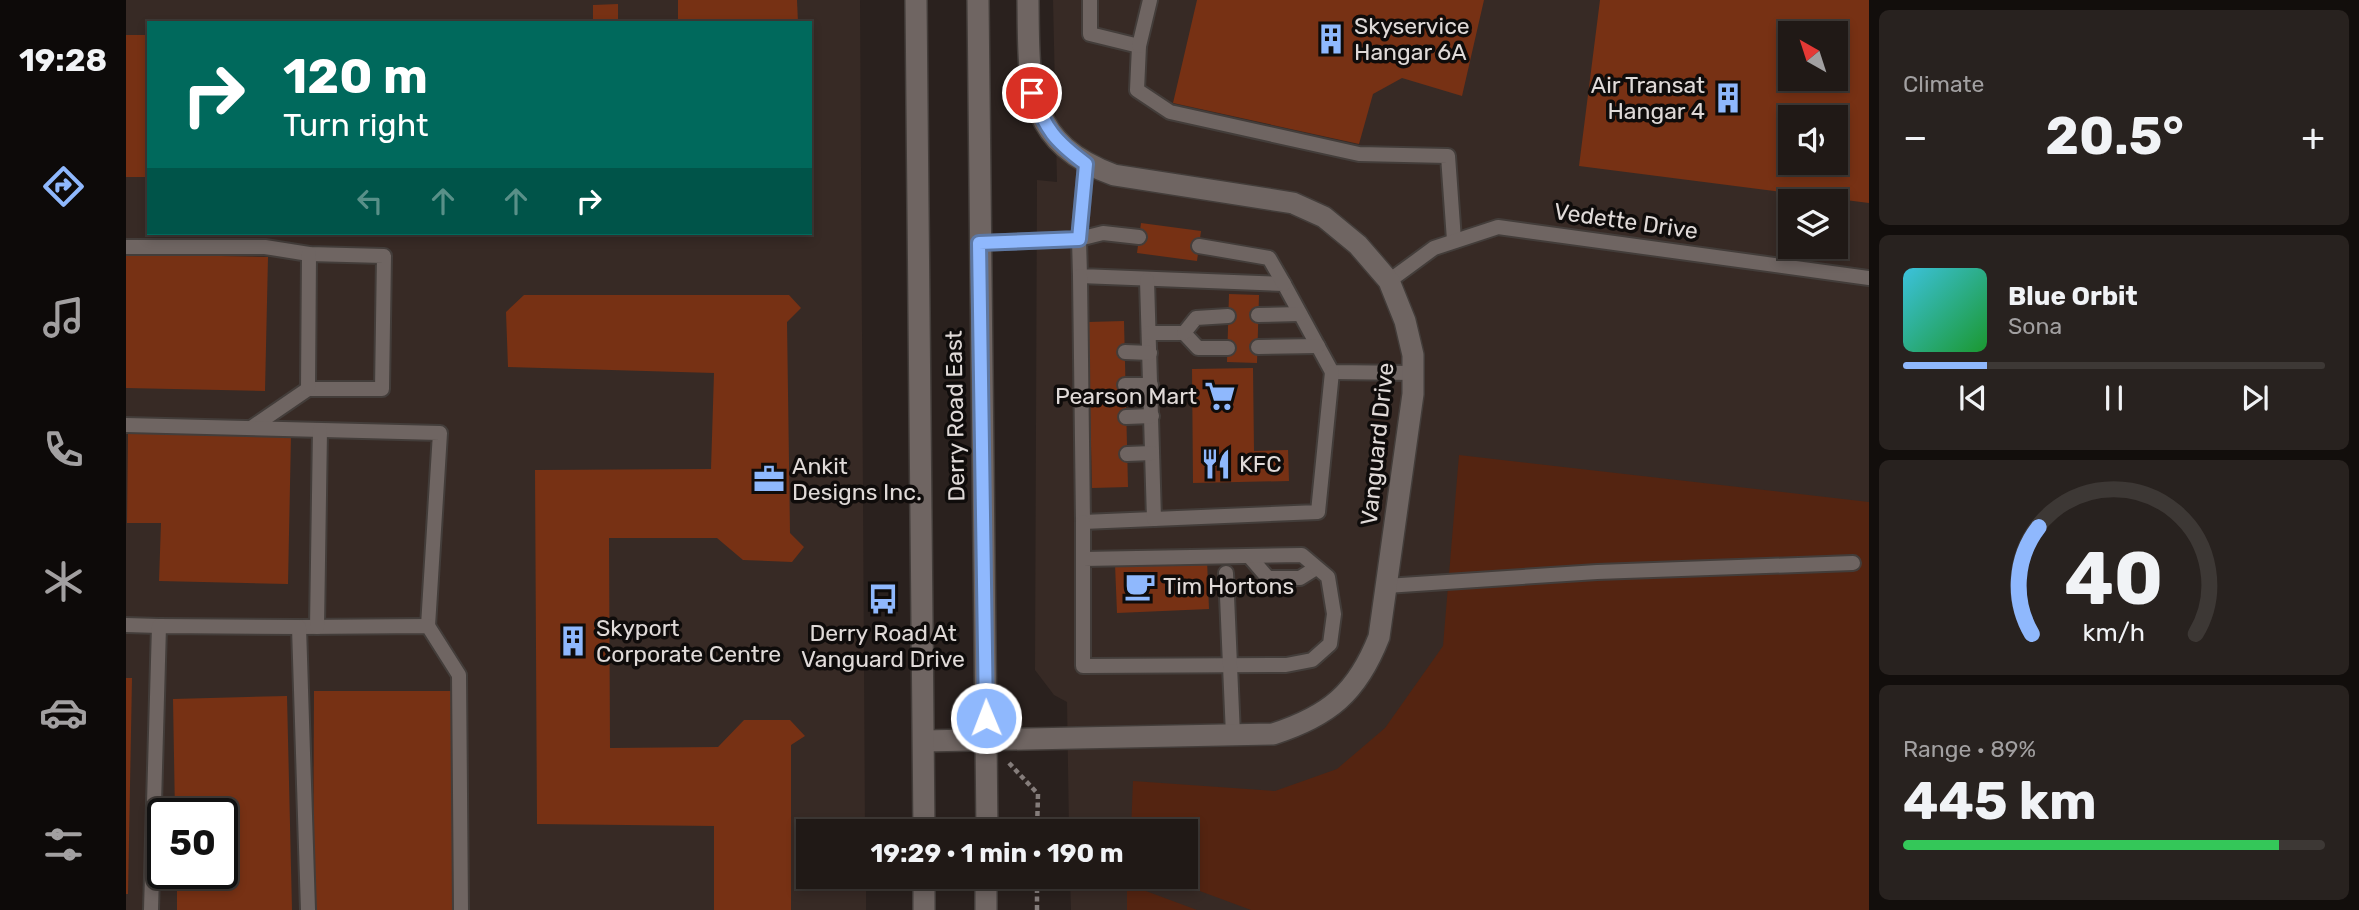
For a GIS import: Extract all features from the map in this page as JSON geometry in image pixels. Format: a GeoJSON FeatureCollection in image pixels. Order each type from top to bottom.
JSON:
{"type":"FeatureCollection","features":[{"type":"Feature","properties":{"kind":"main road","name":"Derry Road East"},"geometry":{"type":"LineString","coordinates":[[916,0],[924,819]]}},
{"type":"Feature","properties":{"kind":"main road","name":"Derry Road East"},"geometry":{"type":"LineString","coordinates":[[978,0],[987,819]]}},
{"type":"Feature","properties":{"kind":"main road","name":"Vanguard Drive"},"geometry":{"type":"LineString","coordinates":[[924,741],[1273,734],[1307,723],[1344,697],[1366,669],[1379,638],[1413,394],[1413,355],[1405,321],[1389,281],[1357,245],[1324,217],[1293,203],[1114,175],[1086,164],[1058,143],[1041,118],[1032,93],[1028,0]]}},
{"type":"Feature","properties":{"kind":"main road"},"geometry":{"type":"LineString","coordinates":[[924,889],[924,910]]}},
{"type":"Feature","properties":{"kind":"main road"},"geometry":{"type":"LineString","coordinates":[[986,889],[986,910]]}},
{"type":"Feature","properties":{"kind":"lane"},"geometry":{"type":"LineString","coordinates":[[1090,0],[1090,34],[1139,46]]}},
{"type":"Feature","properties":{"kind":"lane"},"geometry":{"type":"LineString","coordinates":[[1150,0],[1139,46],[1137,90],[1170,112],[1359,154],[1448,156],[1454,240]]}},
{"type":"Feature","properties":{"kind":"lane"},"geometry":{"type":"LineString","coordinates":[[1083,559],[1302,555],[1328,577],[1334,614],[1331,644],[1312,660],[1286,665],[1083,666],[1083,559],[1083,522],[1086,417],[1079,239],[1086,164]]}},
{"type":"Feature","properties":{"kind":"lane","name":"Vedette Drive"},"geometry":{"type":"LineString","coordinates":[[1389,281],[1434,248],[1498,227],[1869,278]]}},
{"type":"Feature","properties":{"kind":"lane"},"geometry":{"type":"LineString","coordinates":[[979,243],[1079,239],[1103,233],[1139,237]]}},
{"type":"Feature","properties":{"kind":"lane"},"geometry":{"type":"LineString","coordinates":[[1083,522],[1318,512],[1332,372],[1269,258],[1199,246]]}},
{"type":"Feature","properties":{"kind":"lane"},"geometry":{"type":"LineString","coordinates":[[126,247],[265,247],[309,254],[384,256],[382,389],[308,389],[251,428]]}},
{"type":"Feature","properties":{"kind":"lane"},"geometry":{"type":"LineString","coordinates":[[308,389],[309,254]]}},
{"type":"Feature","properties":{"kind":"lane"},"geometry":{"type":"LineString","coordinates":[[1080,276],[1284,284]]}},
{"type":"Feature","properties":{"kind":"lane"},"geometry":{"type":"LineString","coordinates":[[1147,280],[1154,519]]}},
{"type":"Feature","properties":{"kind":"lane"},"geometry":{"type":"LineString","coordinates":[[1258,315],[1300,314]]}},
{"type":"Feature","properties":{"kind":"lane"},"geometry":{"type":"LineString","coordinates":[[1184,333],[1196,318],[1228,316]]}},
{"type":"Feature","properties":{"kind":"lane"},"geometry":{"type":"LineString","coordinates":[[1149,333],[1184,333],[1198,348],[1228,348]]}},
{"type":"Feature","properties":{"kind":"lane"},"geometry":{"type":"LineString","coordinates":[[1258,346],[1318,346]]}},
{"type":"Feature","properties":{"kind":"lane"},"geometry":{"type":"LineString","coordinates":[[1125,352],[1150,353]]}},
{"type":"Feature","properties":{"kind":"lane"},"geometry":{"type":"LineString","coordinates":[[1332,372],[1413,373]]}},
{"type":"Feature","properties":{"kind":"lane"},"geometry":{"type":"LineString","coordinates":[[1125,385],[1151,385]]}},
{"type":"Feature","properties":{"kind":"lane"},"geometry":{"type":"LineString","coordinates":[[1126,417],[1152,416]]}},
{"type":"Feature","properties":{"kind":"lane"},"geometry":{"type":"LineString","coordinates":[[126,425],[440,433],[428,626],[459,675],[461,910]]}},
{"type":"Feature","properties":{"kind":"lane"},"geometry":{"type":"LineString","coordinates":[[317,627],[320,430]]}},
{"type":"Feature","properties":{"kind":"lane"},"geometry":{"type":"LineString","coordinates":[[1127,454],[1152,453]]}},
{"type":"Feature","properties":{"kind":"lane"},"geometry":{"type":"LineString","coordinates":[[1249,556],[1268,578],[1300,578],[1316,568]]}},
{"type":"Feature","properties":{"kind":"lane"},"geometry":{"type":"LineString","coordinates":[[1386,586],[1597,572],[1853,563]]}},
{"type":"Feature","properties":{"kind":"lane"},"geometry":{"type":"LineString","coordinates":[[1226,573],[1233,736]]}},
{"type":"Feature","properties":{"kind":"lane"},"geometry":{"type":"LineString","coordinates":[[126,625],[428,626]]}},
{"type":"Feature","properties":{"kind":"lane"},"geometry":{"type":"LineString","coordinates":[[151,910],[159,626]]}},
{"type":"Feature","properties":{"kind":"lane"},"geometry":{"type":"LineString","coordinates":[[299,627],[307,910]]}},
{"type":"Feature","properties":{"kind":"path"},"geometry":{"type":"LineString","coordinates":[[987,740],[1038,794],[1038,819]]}},
{"type":"Feature","properties":{"kind":"path"},"geometry":{"type":"LineString","coordinates":[[1037,889],[1037,910]]}},
{"type":"Feature","properties":{"kind":"shaded area"},"geometry":{"type":"Polygon","coordinates":[[[126,0],[860,0],[865,819],[796,819],[796,889],[866,889],[866,910],[126,910],[126,0]]]}},
{"type":"Feature","properties":{"kind":"shaded area"},"geometry":{"type":"Polygon","coordinates":[[[1053,0],[1869,0],[1869,910],[1071,910],[1070,889],[1198,889],[1198,819],[1069,819],[1067,702],[1054,695],[1035,670],[1037,180],[1057,182],[1053,0]]]}},
{"type":"Feature","properties":{"kind":"shaded area"},"geometry":{"type":"Polygon","coordinates":[[[1459,455],[1869,502],[1869,910],[1251,910],[1194,889],[1198,889],[1198,819],[1131,819],[1133,781],[1275,791],[1337,769],[1385,728],[1443,646],[1459,455]]]}},
{"type":"Feature","properties":{"kind":"shaded area"},"geometry":{"type":"Polygon","coordinates":[[[1127,889],[1140,889],[1197,910],[1127,910],[1127,889]]]}},
{"type":"Feature","properties":{"kind":"building"},"geometry":{"type":"Polygon","coordinates":[[[678,0],[797,0],[798,21],[678,21],[678,0]]]}},
{"type":"Feature","properties":{"kind":"building","name":"Skyservice Hangar 6A"},"geometry":{"type":"Polygon","coordinates":[[[1197,0],[1484,0],[1462,96],[1402,78],[1373,94],[1359,144],[1173,103],[1197,0]]]}},
{"type":"Feature","properties":{"kind":"building","name":"Air Transat Hangar 4"},"geometry":{"type":"Polygon","coordinates":[[[1600,0],[1869,0],[1869,203],[1848,200],[1848,189],[1778,189],[1778,191],[1579,166],[1600,0]]]}},
{"type":"Feature","properties":{"kind":"building"},"geometry":{"type":"Polygon","coordinates":[[[618,4],[618,21],[593,21],[593,5],[618,4]]]}},
{"type":"Feature","properties":{"kind":"building"},"geometry":{"type":"Polygon","coordinates":[[[126,35],[147,35],[147,177],[126,177],[126,35]]]}},
{"type":"Feature","properties":{"kind":"building"},"geometry":{"type":"Polygon","coordinates":[[[1141,223],[1201,231],[1197,261],[1137,253],[1141,223]]]}},
{"type":"Feature","properties":{"kind":"building"},"geometry":{"type":"Polygon","coordinates":[[[126,254],[268,257],[265,391],[126,388],[126,254]]]}},
{"type":"Feature","properties":{"kind":"building"},"geometry":{"type":"Polygon","coordinates":[[[1229,294],[1259,295],[1257,363],[1227,362],[1229,294]]]}},
{"type":"Feature","properties":{"kind":"building","name":"Skyport Corporate Centre"},"geometry":{"type":"Polygon","coordinates":[[[524,295],[789,295],[801,308],[787,322],[790,533],[804,547],[792,562],[743,560],[717,538],[609,538],[610,748],[718,747],[744,720],[790,720],[805,736],[791,745],[791,910],[714,910],[714,826],[537,824],[535,470],[711,469],[714,373],[508,367],[506,312],[524,295]]]}},
{"type":"Feature","properties":{"kind":"building"},"geometry":{"type":"Polygon","coordinates":[[[1124,321],[1128,487],[1092,488],[1088,322],[1124,321]]]}},
{"type":"Feature","properties":{"kind":"building"},"geometry":{"type":"Polygon","coordinates":[[[1253,368],[1254,451],[1288,450],[1289,481],[1193,483],[1192,369],[1253,368]]]}},
{"type":"Feature","properties":{"kind":"building"},"geometry":{"type":"Polygon","coordinates":[[[128,431],[291,435],[288,584],[159,581],[161,523],[127,523],[128,431]]]}},
{"type":"Feature","properties":{"kind":"building"},"geometry":{"type":"Polygon","coordinates":[[[1207,560],[1209,609],[1117,613],[1115,564],[1207,560]]]}},
{"type":"Feature","properties":{"kind":"building"},"geometry":{"type":"Polygon","coordinates":[[[126,678],[132,678],[128,894],[126,894],[126,678]]]}},
{"type":"Feature","properties":{"kind":"building"},"geometry":{"type":"Polygon","coordinates":[[[314,691],[455,691],[454,910],[313,910],[314,691]]]}},
{"type":"Feature","properties":{"kind":"building"},"geometry":{"type":"Polygon","coordinates":[[[287,696],[292,910],[177,910],[177,889],[238,889],[238,798],[175,798],[173,699],[287,696]]]}},
{"type":"Feature","properties":{"kind":"place","name":"Skyservice Hangar 6A"},"geometry":{"type":"Point","coordinates":[1331,39]}},
{"type":"Feature","properties":{"kind":"place","name":"Air Transat Hangar 4"},"geometry":{"type":"Point","coordinates":[1728,98]}},
{"type":"Feature","properties":{"kind":"place","name":"Pearson Mart"},"geometry":{"type":"Point","coordinates":[1220,396]}},
{"type":"Feature","properties":{"kind":"place","name":"KFC"},"geometry":{"type":"Point","coordinates":[1216,464]}},
{"type":"Feature","properties":{"kind":"place","name":"Ankit Designs Inc."},"geometry":{"type":"Point","coordinates":[769,479]}},
{"type":"Feature","properties":{"kind":"place","name":"Tim Hortons"},"geometry":{"type":"Point","coordinates":[1140,586]}},
{"type":"Feature","properties":{"kind":"place","name":"Derry Road At Vanguard Drive"},"geometry":{"type":"Point","coordinates":[883,599]}},
{"type":"Feature","properties":{"kind":"place","name":"Skyport Corporate Centre"},"geometry":{"type":"Point","coordinates":[573,641]}},
{"type":"Feature","properties":{"kind":"route"},"geometry":{"type":"LineString","coordinates":[[986,718],[979,243],[1079,239],[1086,164],[1058,143],[1041,118],[1032,93]]}}]}
